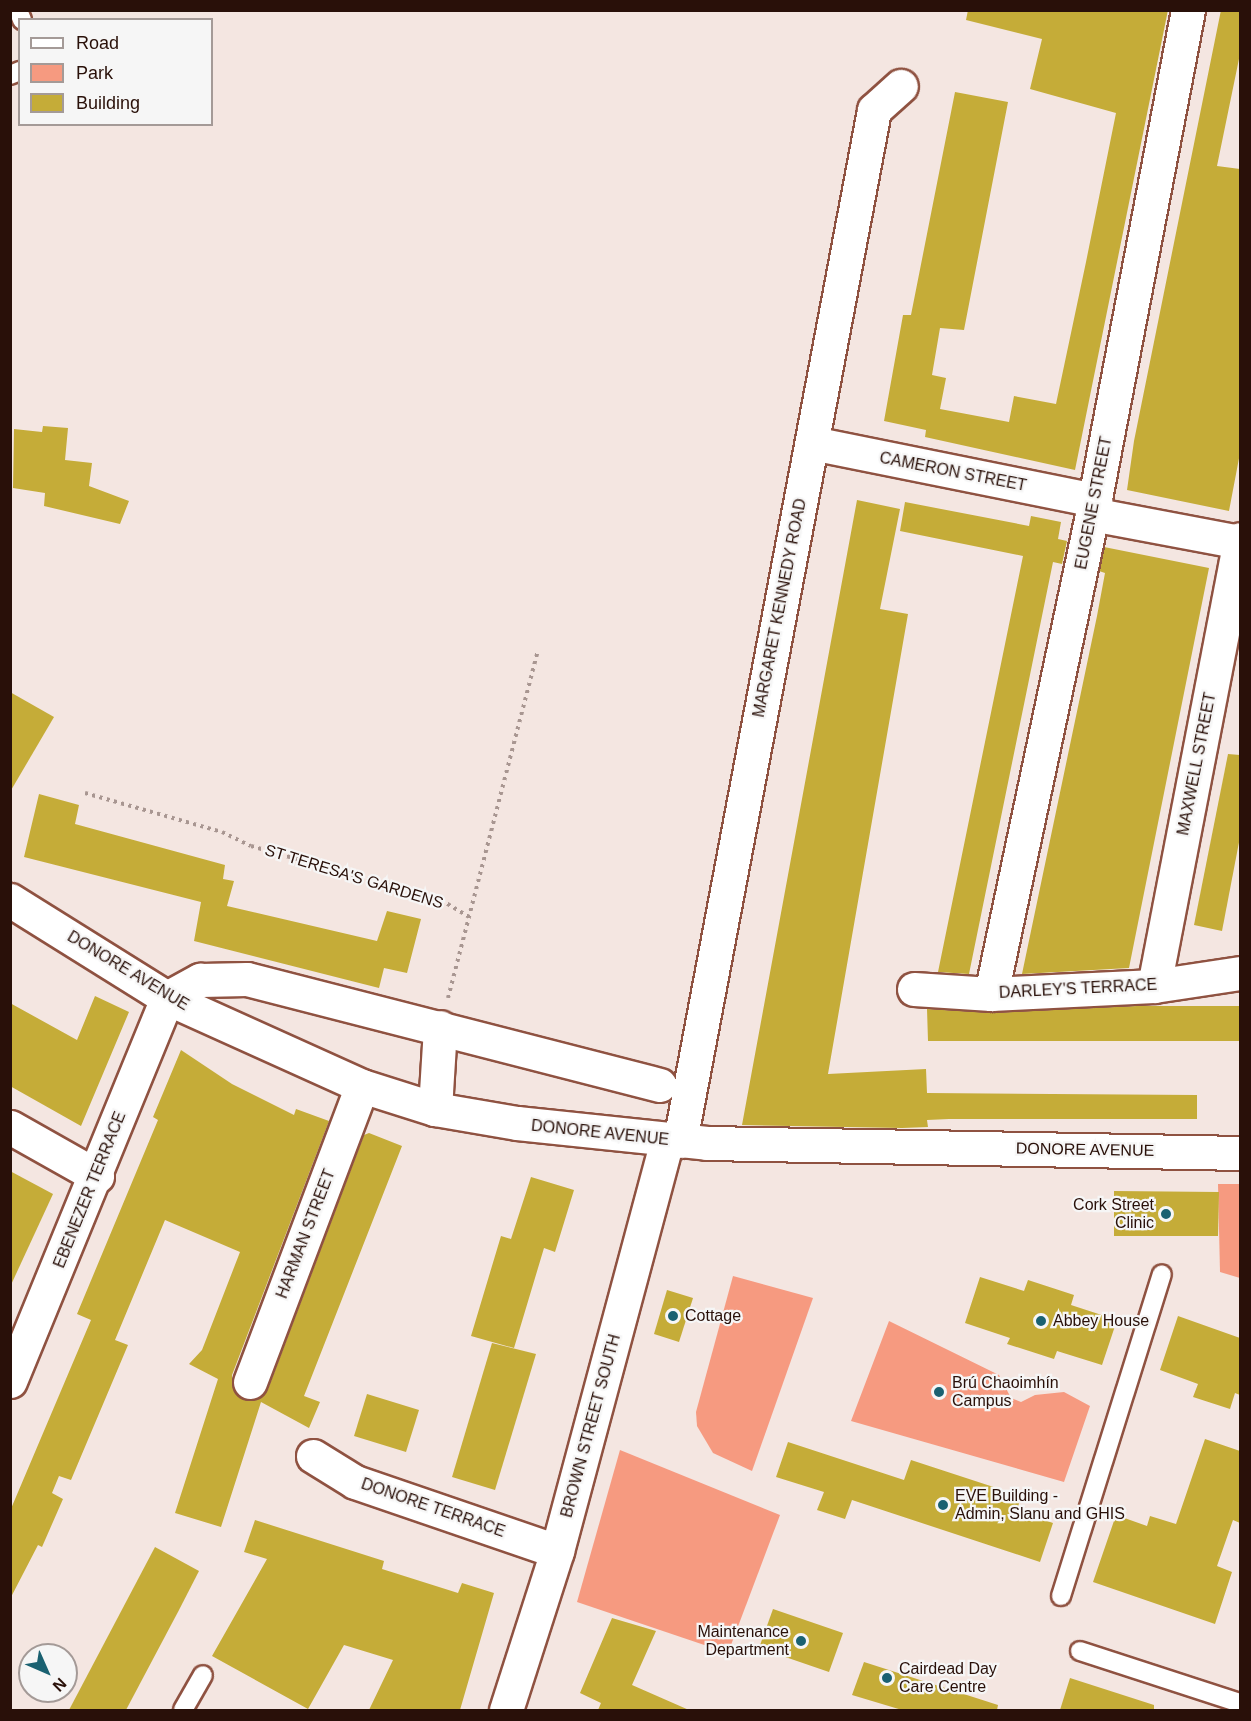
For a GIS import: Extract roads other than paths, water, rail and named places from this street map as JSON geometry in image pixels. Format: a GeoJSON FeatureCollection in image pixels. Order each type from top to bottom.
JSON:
{"type":"FeatureCollection","features":[{"type":"Feature","properties":{"kind":"street","name":"EUGENE STREET"},"geometry":{"type":"LineString","coordinates":[[991,994],[1093,507],[1188,10]]}},
{"type":"Feature","properties":{"kind":"street","name":"MARGARET KENNEDY ROAD"},"geometry":{"type":"LineString","coordinates":[[673,1141],[812,443],[874,110],[901,86]]}},
{"type":"Feature","properties":{"kind":"street","name":"CAMERON STREET"},"geometry":{"type":"LineString","coordinates":[[812,443],[1240,541]]}},
{"type":"Feature","properties":{"kind":"street","name":"MAXWELL STREET"},"geometry":{"type":"LineString","coordinates":[[1154,986],[1240,541]]}},
{"type":"Feature","properties":{"kind":"street","name":"DONORE AVENUE"},"geometry":{"type":"LineString","coordinates":[[10,900],[167,998],[362,1086],[435,1109],[518,1123],[673,1141],[1240,1153]]}},
{"type":"Feature","properties":{"kind":"street","name":"DARLEY'S TERRACE"},"geometry":{"type":"LineString","coordinates":[[914,989],[991,994],[1154,986],[1240,973]]}},
{"type":"Feature","properties":{"kind":"street"},"geometry":{"type":"LineString","coordinates":[[167,998],[200,980],[247,980],[440,1027],[660,1085]]}},
{"type":"Feature","properties":{"kind":"street","name":"EBENEZER TERRACE"},"geometry":{"type":"LineString","coordinates":[[10,1381],[97,1176],[167,998]]}},
{"type":"Feature","properties":{"kind":"street"},"geometry":{"type":"LineString","coordinates":[[435,1109],[440,1027]]}},
{"type":"Feature","properties":{"kind":"street","name":"HARMAN STREET"},"geometry":{"type":"LineString","coordinates":[[250,1382],[362,1086]]}},
{"type":"Feature","properties":{"kind":"street"},"geometry":{"type":"LineString","coordinates":[[10,1126],[97,1176]]}},
{"type":"Feature","properties":{"kind":"street","name":"BROWN STREET SOUTH"},"geometry":{"type":"LineString","coordinates":[[506,1710],[557,1551],[673,1141]]}},
{"type":"Feature","properties":{"kind":"street","name":"DONORE TERRACE"},"geometry":{"type":"LineString","coordinates":[[313,1456],[355,1482],[557,1551]]}},
{"type":"Feature","properties":{"kind":"lane"},"geometry":{"type":"LineString","coordinates":[[1061,1596],[1162,1274]]}},
{"type":"Feature","properties":{"kind":"lane"},"geometry":{"type":"LineString","coordinates":[[1080,1651],[1240,1703]]}},
{"type":"Feature","properties":{"kind":"lane"},"geometry":{"type":"LineString","coordinates":[[183,1710],[203,1675]]}},
{"type":"Feature","properties":{"kind":"place","name":"Cork Street Clinic"},"geometry":{"type":"Point","coordinates":[1166,1214]}},
{"type":"Feature","properties":{"kind":"place","name":"Cottage"},"geometry":{"type":"Point","coordinates":[673,1316]}},
{"type":"Feature","properties":{"kind":"place","name":"Abbey House"},"geometry":{"type":"Point","coordinates":[1041,1321]}},
{"type":"Feature","properties":{"kind":"place","name":"Brú Chaoimhín Campus"},"geometry":{"type":"Point","coordinates":[939,1392]}},
{"type":"Feature","properties":{"kind":"place","name":"EVE Building - Admin, Slanu and GHIS"},"geometry":{"type":"Point","coordinates":[943,1505]}},
{"type":"Feature","properties":{"kind":"place","name":"Maintenance Department"},"geometry":{"type":"Point","coordinates":[801,1641]}},
{"type":"Feature","properties":{"kind":"place","name":"Cairdead Day Care Centre"},"geometry":{"type":"Point","coordinates":[887,1678]}}]}
